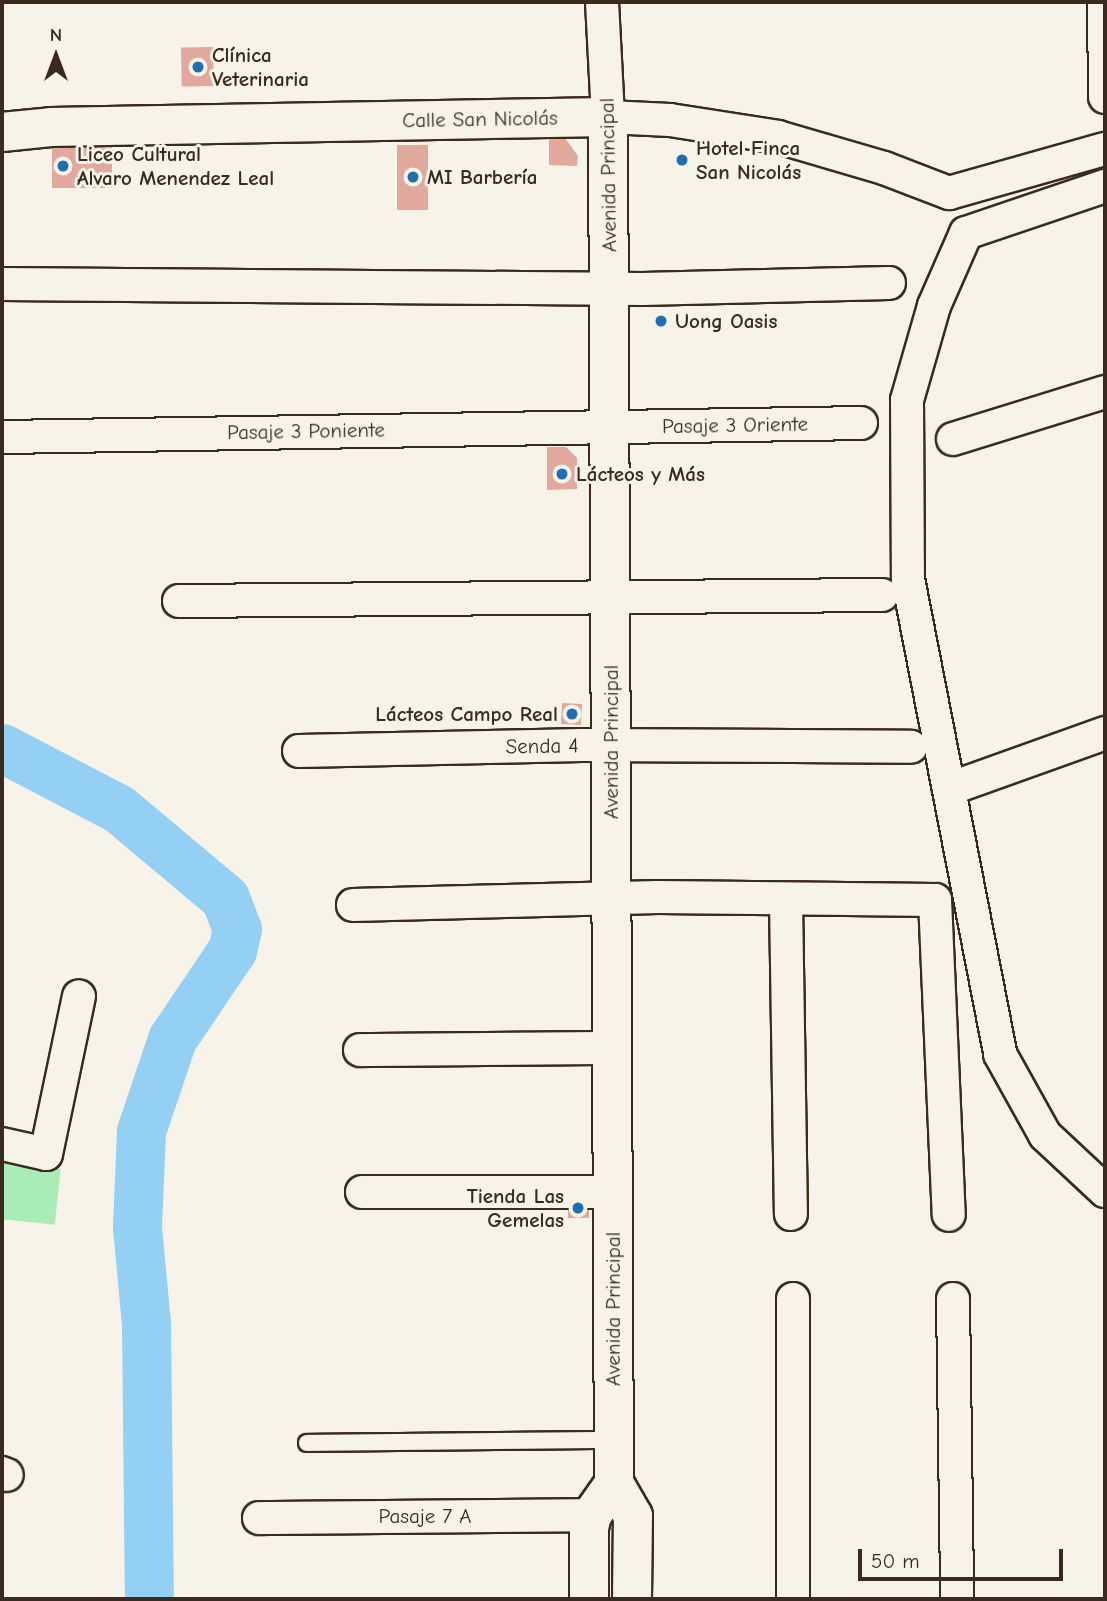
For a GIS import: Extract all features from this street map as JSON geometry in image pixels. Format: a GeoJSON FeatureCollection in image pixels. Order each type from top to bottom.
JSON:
{"type":"FeatureCollection","features":[{"type":"Feature","properties":{"kind":"street","name":"Avenida Principal"},"geometry":{"type":"LineString","coordinates":[[602,2],[608,117],[614,1483],[633,1516],[632,1599]]}},
{"type":"Feature","properties":{"kind":"street"},"geometry":{"type":"LineString","coordinates":[[1104,2],[1105,97]]}},
{"type":"Feature","properties":{"kind":"street","name":"Calle San Nicolás"},"geometry":{"type":"LineString","coordinates":[[2,132],[51,127],[608,117],[670,120],[778,136],[884,168],[949,193]]}},
{"type":"Feature","properties":{"kind":"street"},"geometry":{"type":"LineString","coordinates":[[1105,149],[949,193],[966,233],[918,350],[907,400],[905,444],[908,579],[1000,1054],[1045,1135],[1105,1191]]}},
{"type":"Feature","properties":{"kind":"street"},"geometry":{"type":"LineString","coordinates":[[966,233],[1105,186]]}},
{"type":"Feature","properties":{"kind":"street"},"geometry":{"type":"LineString","coordinates":[[2,284],[609,289],[889,283]]}},
{"type":"Feature","properties":{"kind":"street"},"geometry":{"type":"LineString","coordinates":[[953,439],[1105,392]]}},
{"type":"Feature","properties":{"kind":"street","name":"Pasaje 3 Oriente"},"geometry":{"type":"LineString","coordinates":[[609,427],[861,423]]}},
{"type":"Feature","properties":{"kind":"street","name":"Pasaje 3 Poniente"},"geometry":{"type":"LineString","coordinates":[[2,437],[609,427]]}},
{"type":"Feature","properties":{"kind":"street"},"geometry":{"type":"LineString","coordinates":[[179,601],[883,594]]}},
{"type":"Feature","properties":{"kind":"street"},"geometry":{"type":"LineString","coordinates":[[949,789],[1105,733]]}},
{"type":"Feature","properties":{"kind":"street","name":"Senda 4"},"geometry":{"type":"LineString","coordinates":[[299,751],[611,746],[911,747]]}},
{"type":"Feature","properties":{"kind":"street"},"geometry":{"type":"LineString","coordinates":[[353,905],[611,899],[935,900],[949,1215]]}},
{"type":"Feature","properties":{"kind":"street"},"geometry":{"type":"LineString","coordinates":[[786,901],[791,1214]]}},
{"type":"Feature","properties":{"kind":"street"},"geometry":{"type":"LineString","coordinates":[[2,1144],[46,1154],[79,996]]}},
{"type":"Feature","properties":{"kind":"street"},"geometry":{"type":"LineString","coordinates":[[360,1050],[612,1048]]}},
{"type":"Feature","properties":{"kind":"street"},"geometry":{"type":"LineString","coordinates":[[362,1192],[613,1192]]}},
{"type":"Feature","properties":{"kind":"street"},"geometry":{"type":"LineString","coordinates":[[793,1299],[793,1599]]}},
{"type":"Feature","properties":{"kind":"street"},"geometry":{"type":"LineString","coordinates":[[953,1299],[957,1599]]}},
{"type":"Feature","properties":{"kind":"street"},"geometry":{"type":"LineString","coordinates":[[589,1599],[592,1515],[614,1483]]}},
{"type":"Feature","properties":{"kind":"street","name":"Pasaje 7 A"},"geometry":{"type":"LineString","coordinates":[[258,1518],[592,1515]]}},
{"type":"Feature","properties":{"kind":"lane"},"geometry":{"type":"LineString","coordinates":[[307,1443],[614,1440]]}},
{"type":"Feature","properties":{"kind":"green space"},"geometry":{"type":"Polygon","coordinates":[[[2,1163],[61,1169],[55,1225],[2,1219],[2,1163]]]}},
{"type":"Feature","properties":{"kind":"building","name":"Clínica Veterinaria"},"geometry":{"type":"Polygon","coordinates":[[[213,47],[214,86],[182,87],[181,48],[213,47]]]}},
{"type":"Feature","properties":{"kind":"building"},"geometry":{"type":"Polygon","coordinates":[[[549,137],[565,138],[578,156],[577,166],[549,165],[549,137]]]}},
{"type":"Feature","properties":{"kind":"building"},"geometry":{"type":"Polygon","coordinates":[[[52,144],[112,144],[112,188],[52,188],[52,144]]]}},
{"type":"Feature","properties":{"kind":"building","name":"MI Barbería"},"geometry":{"type":"Polygon","coordinates":[[[397,145],[428,145],[428,210],[397,210],[397,145]]]}},
{"type":"Feature","properties":{"kind":"building","name":"Lácteos y Más"},"geometry":{"type":"Polygon","coordinates":[[[547,447],[566,447],[577,458],[577,489],[547,490],[547,447]]]}},
{"type":"Feature","properties":{"kind":"building","name":"Lácteos Campo Real"},"geometry":{"type":"Polygon","coordinates":[[[562,703],[582,704],[581,725],[561,724],[562,703]]]}},
{"type":"Feature","properties":{"kind":"building","name":"Tienda Las Gemelas"},"geometry":{"type":"Polygon","coordinates":[[[568,1197],[589,1197],[589,1218],[568,1218],[568,1197]]]}},
{"type":"Feature","properties":{"kind":"waterway"},"geometry":{"type":"LineString","coordinates":[[2,748],[119,809],[225,898],[237,929],[232,950],[172,1039],[141,1131],[137,1227],[146,1324],[149,1599]]}},
{"type":"Feature","properties":{"kind":"place","name":"Clínica Veterinaria"},"geometry":{"type":"Point","coordinates":[198,67]}},
{"type":"Feature","properties":{"kind":"place","name":"Hotel Finca San Nicolás"},"geometry":{"type":"Point","coordinates":[682,160]}},
{"type":"Feature","properties":{"kind":"place","name":"Liceo Cultural Alvaro Menendez Leal"},"geometry":{"type":"Point","coordinates":[63,166]}},
{"type":"Feature","properties":{"kind":"place","name":"MI Barbería"},"geometry":{"type":"Point","coordinates":[413,177]}},
{"type":"Feature","properties":{"kind":"place","name":"Uong Oasis"},"geometry":{"type":"Point","coordinates":[661,321]}},
{"type":"Feature","properties":{"kind":"place","name":"Lácteos y Más"},"geometry":{"type":"Point","coordinates":[562,474]}},
{"type":"Feature","properties":{"kind":"place","name":"Lácteos Campo Real"},"geometry":{"type":"Point","coordinates":[572,714]}},
{"type":"Feature","properties":{"kind":"place","name":"Tienda Las Gemelas"},"geometry":{"type":"Point","coordinates":[578,1208]}}]}
